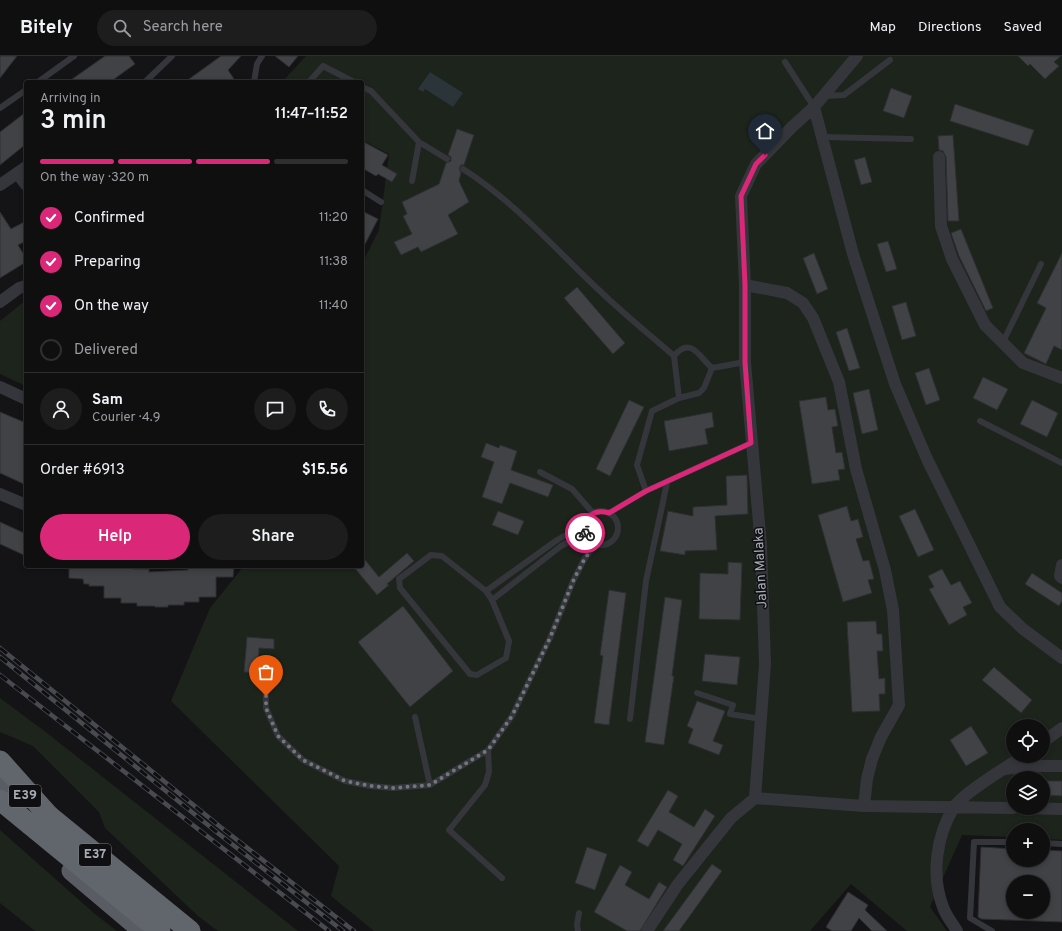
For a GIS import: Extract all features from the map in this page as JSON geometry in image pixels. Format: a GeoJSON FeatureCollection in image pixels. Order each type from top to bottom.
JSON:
{"type":"FeatureCollection","features":[{"type":"Feature","properties":{"kind":"highway"},"geometry":{"type":"LineString","coordinates":[[0,761],[49,816]]}},
{"type":"Feature","properties":{"kind":"highway","name":"E39"},"geometry":{"type":"LineString","coordinates":[[0,778],[191,931]]}},
{"type":"Feature","properties":{"kind":"highway","name":"E37"},"geometry":{"type":"LineString","coordinates":[[0,778],[191,931]]}},
{"type":"Feature","properties":{"kind":"highway","name":"E39"},"geometry":{"type":"LineString","coordinates":[[0,800],[160,931]]}},
{"type":"Feature","properties":{"kind":"highway","name":"E37"},"geometry":{"type":"LineString","coordinates":[[0,812],[142,931]]}},
{"type":"Feature","properties":{"kind":"street","name":"Jalan Malaka"},"geometry":{"type":"LineString","coordinates":[[755,798],[765,664],[761,554],[745,362],[745,285],[741,196],[756,164],[814,107],[857,56]]}},
{"type":"Feature","properties":{"kind":"street"},"geometry":{"type":"LineString","coordinates":[[814,107],[824,137],[853,254],[895,384],[927,459],[1000,608],[1023,629],[1062,658]]}},
{"type":"Feature","properties":{"kind":"street"},"geometry":{"type":"LineString","coordinates":[[939,157],[941,226],[952,259],[985,325],[1023,363],[1062,378]]}},
{"type":"Feature","properties":{"kind":"street"},"geometry":{"type":"LineString","coordinates":[[0,185],[22,170]]}},
{"type":"Feature","properties":{"kind":"street"},"geometry":{"type":"LineString","coordinates":[[745,285],[787,293],[804,303],[814,318],[839,382],[856,469],[885,570],[893,610],[900,705],[881,737],[872,758],[867,779],[864,806]]}},
{"type":"Feature","properties":{"kind":"street"},"geometry":{"type":"LineString","coordinates":[[0,302],[19,288],[24,287]]}},
{"type":"Feature","properties":{"kind":"street"},"geometry":{"type":"LineString","coordinates":[[0,387],[24,398]]}},
{"type":"Feature","properties":{"kind":"street"},"geometry":{"type":"LineString","coordinates":[[0,494],[24,504]]}},
{"type":"Feature","properties":{"kind":"street"},"geometry":{"type":"LineString","coordinates":[[1062,565],[1060,576],[1062,578]]}},
{"type":"Feature","properties":{"kind":"street"},"geometry":{"type":"LineString","coordinates":[[1050,737],[1062,728]]}},
{"type":"Feature","properties":{"kind":"street"},"geometry":{"type":"LineString","coordinates":[[957,931],[943,908],[936,876],[940,840],[955,806],[1012,763]]}},
{"type":"Feature","properties":{"kind":"street"},"geometry":{"type":"LineString","coordinates":[[1002,770],[1031,766],[1062,766]]}},
{"type":"Feature","properties":{"kind":"street"},"geometry":{"type":"LineString","coordinates":[[648,931],[678,884],[731,818],[755,798],[864,806],[1006,808]]}},
{"type":"Feature","properties":{"kind":"street"},"geometry":{"type":"LineString","coordinates":[[1050,809],[1062,809]]}},
{"type":"Feature","properties":{"kind":"lane"},"geometry":{"type":"LineString","coordinates":[[41,80],[74,56]]}},
{"type":"Feature","properties":{"kind":"lane"},"geometry":{"type":"LineString","coordinates":[[147,80],[172,56]]}},
{"type":"Feature","properties":{"kind":"lane"},"geometry":{"type":"LineString","coordinates":[[254,80],[257,64],[262,56]]}},
{"type":"Feature","properties":{"kind":"lane"},"geometry":{"type":"LineString","coordinates":[[824,96],[844,94],[890,60]]}},
{"type":"Feature","properties":{"kind":"lane"},"geometry":{"type":"LineString","coordinates":[[786,62],[814,107]]}},
{"type":"Feature","properties":{"kind":"lane"},"geometry":{"type":"LineString","coordinates":[[311,80],[323,66],[350,80]]}},
{"type":"Feature","properties":{"kind":"lane"},"geometry":{"type":"LineString","coordinates":[[364,87],[371,92],[419,142],[447,160]]}},
{"type":"Feature","properties":{"kind":"lane"},"geometry":{"type":"LineString","coordinates":[[0,108],[24,91]]}},
{"type":"Feature","properties":{"kind":"lane"},"geometry":{"type":"LineString","coordinates":[[824,137],[911,139]]}},
{"type":"Feature","properties":{"kind":"lane"},"geometry":{"type":"LineString","coordinates":[[412,181],[419,142]]}},
{"type":"Feature","properties":{"kind":"lane"},"geometry":{"type":"LineString","coordinates":[[463,169],[482,181],[544,236],[601,293],[674,356],[679,398]]}},
{"type":"Feature","properties":{"kind":"lane"},"geometry":{"type":"LineString","coordinates":[[364,191],[381,202]]}},
{"type":"Feature","properties":{"kind":"lane"},"geometry":{"type":"LineString","coordinates":[[1003,342],[1041,264]]}},
{"type":"Feature","properties":{"kind":"lane"},"geometry":{"type":"LineString","coordinates":[[674,356],[680,349],[688,348],[698,351],[712,368]]}},
{"type":"Feature","properties":{"kind":"lane"},"geometry":{"type":"LineString","coordinates":[[712,368],[745,362]]}},
{"type":"Feature","properties":{"kind":"lane"},"geometry":{"type":"LineString","coordinates":[[646,491],[637,465],[652,411],[679,398],[699,393],[704,388],[712,368]]}},
{"type":"Feature","properties":{"kind":"lane"},"geometry":{"type":"LineString","coordinates":[[980,421],[1062,463]]}},
{"type":"Feature","properties":{"kind":"lane"},"geometry":{"type":"LineString","coordinates":[[609,513],[646,491],[667,483],[751,443]]}},
{"type":"Feature","properties":{"kind":"lane"},"geometry":{"type":"LineString","coordinates":[[540,472],[572,489],[594,513]]}},
{"type":"Feature","properties":{"kind":"lane"},"geometry":{"type":"LineString","coordinates":[[630,719],[646,581],[667,483]]}},
{"type":"Feature","properties":{"kind":"lane"},"geometry":{"type":"LineString","coordinates":[[601,511],[609,513],[615,519],[618,527],[616,535],[611,541],[604,544],[596,544],[589,540],[585,533],[584,525],[587,518],[594,513],[601,511]]}},
{"type":"Feature","properties":{"kind":"lane"},"geometry":{"type":"LineString","coordinates":[[486,592],[557,540],[584,525]]}},
{"type":"Feature","properties":{"kind":"lane"},"geometry":{"type":"LineString","coordinates":[[492,600],[561,546],[585,533]]}},
{"type":"Feature","properties":{"kind":"lane"},"geometry":{"type":"LineString","coordinates":[[265,671],[266,708],[278,736],[303,760],[345,781],[371,786],[394,788],[430,785],[488,750],[512,716],[550,638],[574,579],[585,558],[596,544]]}},
{"type":"Feature","properties":{"kind":"lane"},"geometry":{"type":"LineString","coordinates":[[431,555],[442,556],[486,592],[492,600],[509,641],[506,658],[477,676],[470,674],[400,588],[399,579],[431,555]]}},
{"type":"Feature","properties":{"kind":"lane"},"geometry":{"type":"LineString","coordinates":[[697,692],[733,705],[730,714],[760,718]]}},
{"type":"Feature","properties":{"kind":"lane"},"geometry":{"type":"LineString","coordinates":[[415,717],[430,785]]}},
{"type":"Feature","properties":{"kind":"lane"},"geometry":{"type":"LineString","coordinates":[[488,750],[489,772],[485,785],[449,830],[502,878]]}},
{"type":"Feature","properties":{"kind":"lane"},"geometry":{"type":"LineString","coordinates":[[992,931],[970,918],[974,842],[1006,842]]}},
{"type":"Feature","properties":{"kind":"lane"},"geometry":{"type":"LineString","coordinates":[[1050,843],[1062,844]]}},
{"type":"Feature","properties":{"kind":"lane"},"geometry":{"type":"LineString","coordinates":[[578,931],[576,925],[579,913]]}},
{"type":"Feature","properties":{"kind":"shaded area"},"geometry":{"type":"Polygon","coordinates":[[[306,56],[1062,56],[1062,840],[1050,839],[1050,823],[1006,823],[1006,837],[962,835],[930,907],[947,931],[907,931],[851,884],[810,931],[374,931],[331,896],[339,866],[171,701],[210,608],[242,568],[364,568],[364,260],[379,230],[389,154],[364,141],[364,80],[284,80],[306,56]]]}},
{"type":"Feature","properties":{"kind":"shaded area"},"geometry":{"type":"Polygon","coordinates":[[[430,72],[463,93],[453,107],[425,89],[423,92],[418,89],[430,72]]]}},
{"type":"Feature","properties":{"kind":"shaded area"},"geometry":{"type":"Polygon","coordinates":[[[24,302],[24,385],[0,374],[0,321],[24,302]]]}},
{"type":"Feature","properties":{"kind":"shaded area"},"geometry":{"type":"Polygon","coordinates":[[[0,698],[47,733],[298,931],[218,931],[198,916],[105,828],[99,812],[33,746],[0,732],[0,698]]]}},
{"type":"Feature","properties":{"kind":"shaded area"},"geometry":{"type":"Polygon","coordinates":[[[0,830],[95,914],[117,931],[35,931],[0,903],[0,830]]]}},
{"type":"Feature","properties":{"kind":"building"},"geometry":{"type":"Polygon","coordinates":[[[0,56],[17,56],[0,78],[0,56]]]}},
{"type":"Feature","properties":{"kind":"building"},"geometry":{"type":"Polygon","coordinates":[[[105,56],[129,56],[135,64],[113,80],[71,80],[105,56]]]}},
{"type":"Feature","properties":{"kind":"building"},"geometry":{"type":"Polygon","coordinates":[[[221,56],[241,56],[228,70],[235,80],[188,80],[221,56]]]}},
{"type":"Feature","properties":{"kind":"building"},"geometry":{"type":"Polygon","coordinates":[[[275,56],[298,56],[289,67],[275,56]]]}},
{"type":"Feature","properties":{"kind":"building"},"geometry":{"type":"Polygon","coordinates":[[[1018,56],[1061,56],[1054,62],[1059,66],[1045,79],[1030,64],[1028,66],[1018,56]]]}},
{"type":"Feature","properties":{"kind":"building"},"geometry":{"type":"Polygon","coordinates":[[[891,88],[912,96],[904,118],[883,111],[891,88]]]}},
{"type":"Feature","properties":{"kind":"building"},"geometry":{"type":"Polygon","coordinates":[[[955,104],[1034,130],[1028,146],[950,121],[955,104]]]}},
{"type":"Feature","properties":{"kind":"building"},"geometry":{"type":"Polygon","coordinates":[[[24,114],[24,146],[0,165],[0,132],[24,114]]]}},
{"type":"Feature","properties":{"kind":"building"},"geometry":{"type":"Polygon","coordinates":[[[457,129],[474,135],[464,165],[461,165],[459,169],[461,173],[459,181],[469,202],[448,215],[458,234],[421,252],[418,247],[401,255],[394,242],[412,234],[403,216],[407,214],[402,202],[439,184],[446,163],[451,161],[451,157],[448,155],[457,129]]]}},
{"type":"Feature","properties":{"kind":"building"},"geometry":{"type":"Polygon","coordinates":[[[953,135],[959,221],[948,221],[946,157],[943,151],[939,150],[938,136],[953,135]]]}},
{"type":"Feature","properties":{"kind":"building"},"geometry":{"type":"Polygon","coordinates":[[[364,142],[388,155],[382,165],[397,174],[392,182],[378,174],[376,176],[364,169],[364,142]]]}},
{"type":"Feature","properties":{"kind":"building"},"geometry":{"type":"Polygon","coordinates":[[[865,157],[872,182],[861,185],[854,160],[865,157]]]}},
{"type":"Feature","properties":{"kind":"building"},"geometry":{"type":"Polygon","coordinates":[[[0,212],[11,229],[24,222],[24,242],[18,245],[24,255],[24,263],[0,278],[0,212]]]}},
{"type":"Feature","properties":{"kind":"building"},"geometry":{"type":"Polygon","coordinates":[[[364,212],[378,219],[364,246],[364,212]]]}},
{"type":"Feature","properties":{"kind":"building"},"geometry":{"type":"Polygon","coordinates":[[[961,229],[993,308],[986,311],[959,256],[951,233],[961,229]]]}},
{"type":"Feature","properties":{"kind":"building"},"geometry":{"type":"Polygon","coordinates":[[[888,241],[897,269],[886,272],[877,244],[888,241]]]}},
{"type":"Feature","properties":{"kind":"building"},"geometry":{"type":"Polygon","coordinates":[[[814,253],[828,289],[817,294],[803,258],[814,253]]]}},
{"type":"Feature","properties":{"kind":"building"},"geometry":{"type":"Polygon","coordinates":[[[1062,253],[1062,350],[1054,346],[1046,364],[1024,353],[1046,308],[1037,303],[1062,253]]]}},
{"type":"Feature","properties":{"kind":"building"},"geometry":{"type":"Polygon","coordinates":[[[577,287],[625,343],[613,354],[564,298],[577,287]]]}},
{"type":"Feature","properties":{"kind":"building"},"geometry":{"type":"Polygon","coordinates":[[[906,302],[916,336],[902,340],[892,306],[906,302]]]}},
{"type":"Feature","properties":{"kind":"building"},"geometry":{"type":"Polygon","coordinates":[[[847,328],[860,368],[849,371],[836,332],[847,328]]]}},
{"type":"Feature","properties":{"kind":"building"},"geometry":{"type":"Polygon","coordinates":[[[929,368],[940,400],[926,405],[915,373],[929,368]]]}},
{"type":"Feature","properties":{"kind":"building"},"geometry":{"type":"Polygon","coordinates":[[[983,377],[1008,389],[997,410],[973,398],[983,377]]]}},
{"type":"Feature","properties":{"kind":"building"},"geometry":{"type":"Polygon","coordinates":[[[869,389],[878,430],[862,434],[853,393],[869,389]]]}},
{"type":"Feature","properties":{"kind":"building"},"geometry":{"type":"Polygon","coordinates":[[[826,397],[828,410],[835,409],[838,426],[832,427],[836,453],[842,452],[845,469],[838,470],[840,480],[812,484],[799,401],[826,397]]]}},
{"type":"Feature","properties":{"kind":"building"},"geometry":{"type":"Polygon","coordinates":[[[629,400],[644,407],[610,476],[596,469],[629,400]]]}},
{"type":"Feature","properties":{"kind":"building"},"geometry":{"type":"Polygon","coordinates":[[[1032,400],[1058,413],[1047,437],[1020,424],[1032,400]]]}},
{"type":"Feature","properties":{"kind":"building"},"geometry":{"type":"Polygon","coordinates":[[[0,412],[24,422],[24,484],[0,473],[0,412]]]}},
{"type":"Feature","properties":{"kind":"building"},"geometry":{"type":"Polygon","coordinates":[[[712,412],[714,427],[705,429],[708,444],[669,451],[664,421],[712,412]]]}},
{"type":"Feature","properties":{"kind":"building"},"geometry":{"type":"Polygon","coordinates":[[[486,443],[499,448],[500,445],[517,451],[511,470],[553,485],[548,497],[510,483],[502,504],[482,497],[494,462],[481,457],[486,443]]]}},
{"type":"Feature","properties":{"kind":"building"},"geometry":{"type":"Polygon","coordinates":[[[747,475],[748,514],[715,516],[717,550],[685,551],[685,555],[660,551],[668,511],[693,516],[693,507],[727,505],[726,476],[747,475]]]}},
{"type":"Feature","properties":{"kind":"building"},"geometry":{"type":"Polygon","coordinates":[[[847,506],[851,521],[858,519],[863,537],[856,539],[863,561],[869,560],[874,579],[868,580],[872,593],[843,602],[818,515],[847,506]]]}},
{"type":"Feature","properties":{"kind":"building"},"geometry":{"type":"Polygon","coordinates":[[[915,509],[934,550],[918,557],[899,516],[915,509]]]}},
{"type":"Feature","properties":{"kind":"building"},"geometry":{"type":"Polygon","coordinates":[[[498,511],[524,521],[518,535],[492,525],[498,511]]]}},
{"type":"Feature","properties":{"kind":"building"},"geometry":{"type":"Polygon","coordinates":[[[0,522],[24,533],[24,555],[0,544],[0,522]]]}},
{"type":"Feature","properties":{"kind":"building"},"geometry":{"type":"Polygon","coordinates":[[[407,553],[414,561],[387,584],[389,585],[377,595],[355,568],[364,568],[364,558],[379,577],[407,553]]]}},
{"type":"Feature","properties":{"kind":"building"},"geometry":{"type":"Polygon","coordinates":[[[728,562],[742,563],[740,620],[699,619],[700,573],[728,574],[728,562]]]}},
{"type":"Feature","properties":{"kind":"building"},"geometry":{"type":"Polygon","coordinates":[[[69,568],[133,568],[149,569],[149,572],[188,570],[188,568],[234,568],[233,577],[216,577],[216,597],[199,597],[199,602],[184,602],[184,605],[168,605],[168,607],[137,606],[137,603],[121,603],[121,598],[104,598],[104,586],[89,586],[89,584],[84,584],[83,579],[69,578],[69,568]]]}},
{"type":"Feature","properties":{"kind":"building"},"geometry":{"type":"Polygon","coordinates":[[[942,569],[951,585],[960,581],[972,603],[963,607],[967,615],[949,625],[929,589],[934,587],[928,576],[942,569]]]}},
{"type":"Feature","properties":{"kind":"building"},"geometry":{"type":"Polygon","coordinates":[[[1032,573],[1062,593],[1062,601],[1059,606],[1025,584],[1032,573]]]}},
{"type":"Feature","properties":{"kind":"building"},"geometry":{"type":"Polygon","coordinates":[[[609,590],[626,593],[609,725],[594,723],[603,656],[600,655],[609,590]]]}},
{"type":"Feature","properties":{"kind":"building"},"geometry":{"type":"Polygon","coordinates":[[[665,597],[682,600],[672,676],[674,676],[664,745],[645,742],[665,597]]]}},
{"type":"Feature","properties":{"kind":"building"},"geometry":{"type":"Polygon","coordinates":[[[403,606],[453,671],[410,707],[358,642],[403,606]]]}},
{"type":"Feature","properties":{"kind":"building"},"geometry":{"type":"Polygon","coordinates":[[[876,621],[877,634],[882,634],[883,651],[877,651],[879,679],[885,678],[885,694],[879,694],[880,711],[852,712],[847,622],[876,621]]]}},
{"type":"Feature","properties":{"kind":"building"},"geometry":{"type":"Polygon","coordinates":[[[247,637],[274,639],[274,649],[259,648],[258,673],[244,672],[247,637]]]}},
{"type":"Feature","properties":{"kind":"building"},"geometry":{"type":"Polygon","coordinates":[[[705,654],[740,657],[737,685],[702,681],[705,654]]]}},
{"type":"Feature","properties":{"kind":"building"},"geometry":{"type":"Polygon","coordinates":[[[994,667],[1032,700],[1021,713],[982,680],[994,667]]]}},
{"type":"Feature","properties":{"kind":"building"},"geometry":{"type":"Polygon","coordinates":[[[697,701],[725,711],[713,741],[723,745],[719,755],[688,743],[693,729],[687,726],[697,701]]]}},
{"type":"Feature","properties":{"kind":"building"},"geometry":{"type":"Polygon","coordinates":[[[971,726],[988,753],[966,766],[950,740],[971,726]]]}},
{"type":"Feature","properties":{"kind":"building"},"geometry":{"type":"Polygon","coordinates":[[[1050,781],[1062,781],[1062,796],[1050,795],[1050,781]]]}},
{"type":"Feature","properties":{"kind":"building"},"geometry":{"type":"Polygon","coordinates":[[[668,790],[678,796],[669,812],[694,827],[705,809],[715,816],[683,866],[673,860],[682,844],[658,830],[648,847],[637,841],[668,790]]]}},
{"type":"Feature","properties":{"kind":"building"},"geometry":{"type":"Polygon","coordinates":[[[587,847],[607,854],[595,890],[575,883],[587,847]]]}},
{"type":"Feature","properties":{"kind":"building"},"geometry":{"type":"Polygon","coordinates":[[[981,847],[1006,849],[1006,867],[1050,867],[1050,850],[1062,851],[1062,922],[981,919],[978,917],[981,847]]]}},
{"type":"Feature","properties":{"kind":"building"},"geometry":{"type":"Polygon","coordinates":[[[712,864],[722,871],[679,931],[663,931],[712,864]]]}},
{"type":"Feature","properties":{"kind":"building"},"geometry":{"type":"Polygon","coordinates":[[[620,865],[632,872],[625,885],[649,899],[659,882],[667,887],[640,931],[627,931],[594,912],[620,865]]]}},
{"type":"Feature","properties":{"kind":"building"},"geometry":{"type":"Polygon","coordinates":[[[848,892],[868,905],[865,910],[887,931],[872,931],[859,918],[851,931],[832,931],[826,927],[848,892]]]}},
{"type":"Feature","properties":{"kind":"railway"},"geometry":{"type":"LineString","coordinates":[[0,648],[223,829],[354,931]]}},
{"type":"Feature","properties":{"kind":"railway"},"geometry":{"type":"LineString","coordinates":[[0,657],[219,834],[343,931]]}},
{"type":"Feature","properties":{"kind":"railway"},"geometry":{"type":"LineString","coordinates":[[0,675],[329,931]]}},
{"type":"Feature","properties":{"kind":"way so far"},"geometry":{"type":"LineString","coordinates":[[266,696],[266,708],[278,736],[303,760],[345,781],[371,786],[394,788],[430,785],[466,765],[488,750],[512,716],[550,638],[574,579],[585,558],[596,544],[589,540],[585,533]]}},
{"type":"Feature","properties":{"kind":"route"},"geometry":{"type":"LineString","coordinates":[[585,533],[584,525],[587,518],[594,513],[601,511],[609,513],[646,491],[667,483],[751,443],[745,362],[745,285],[741,232],[741,196],[756,164],[765,155]]}}]}
